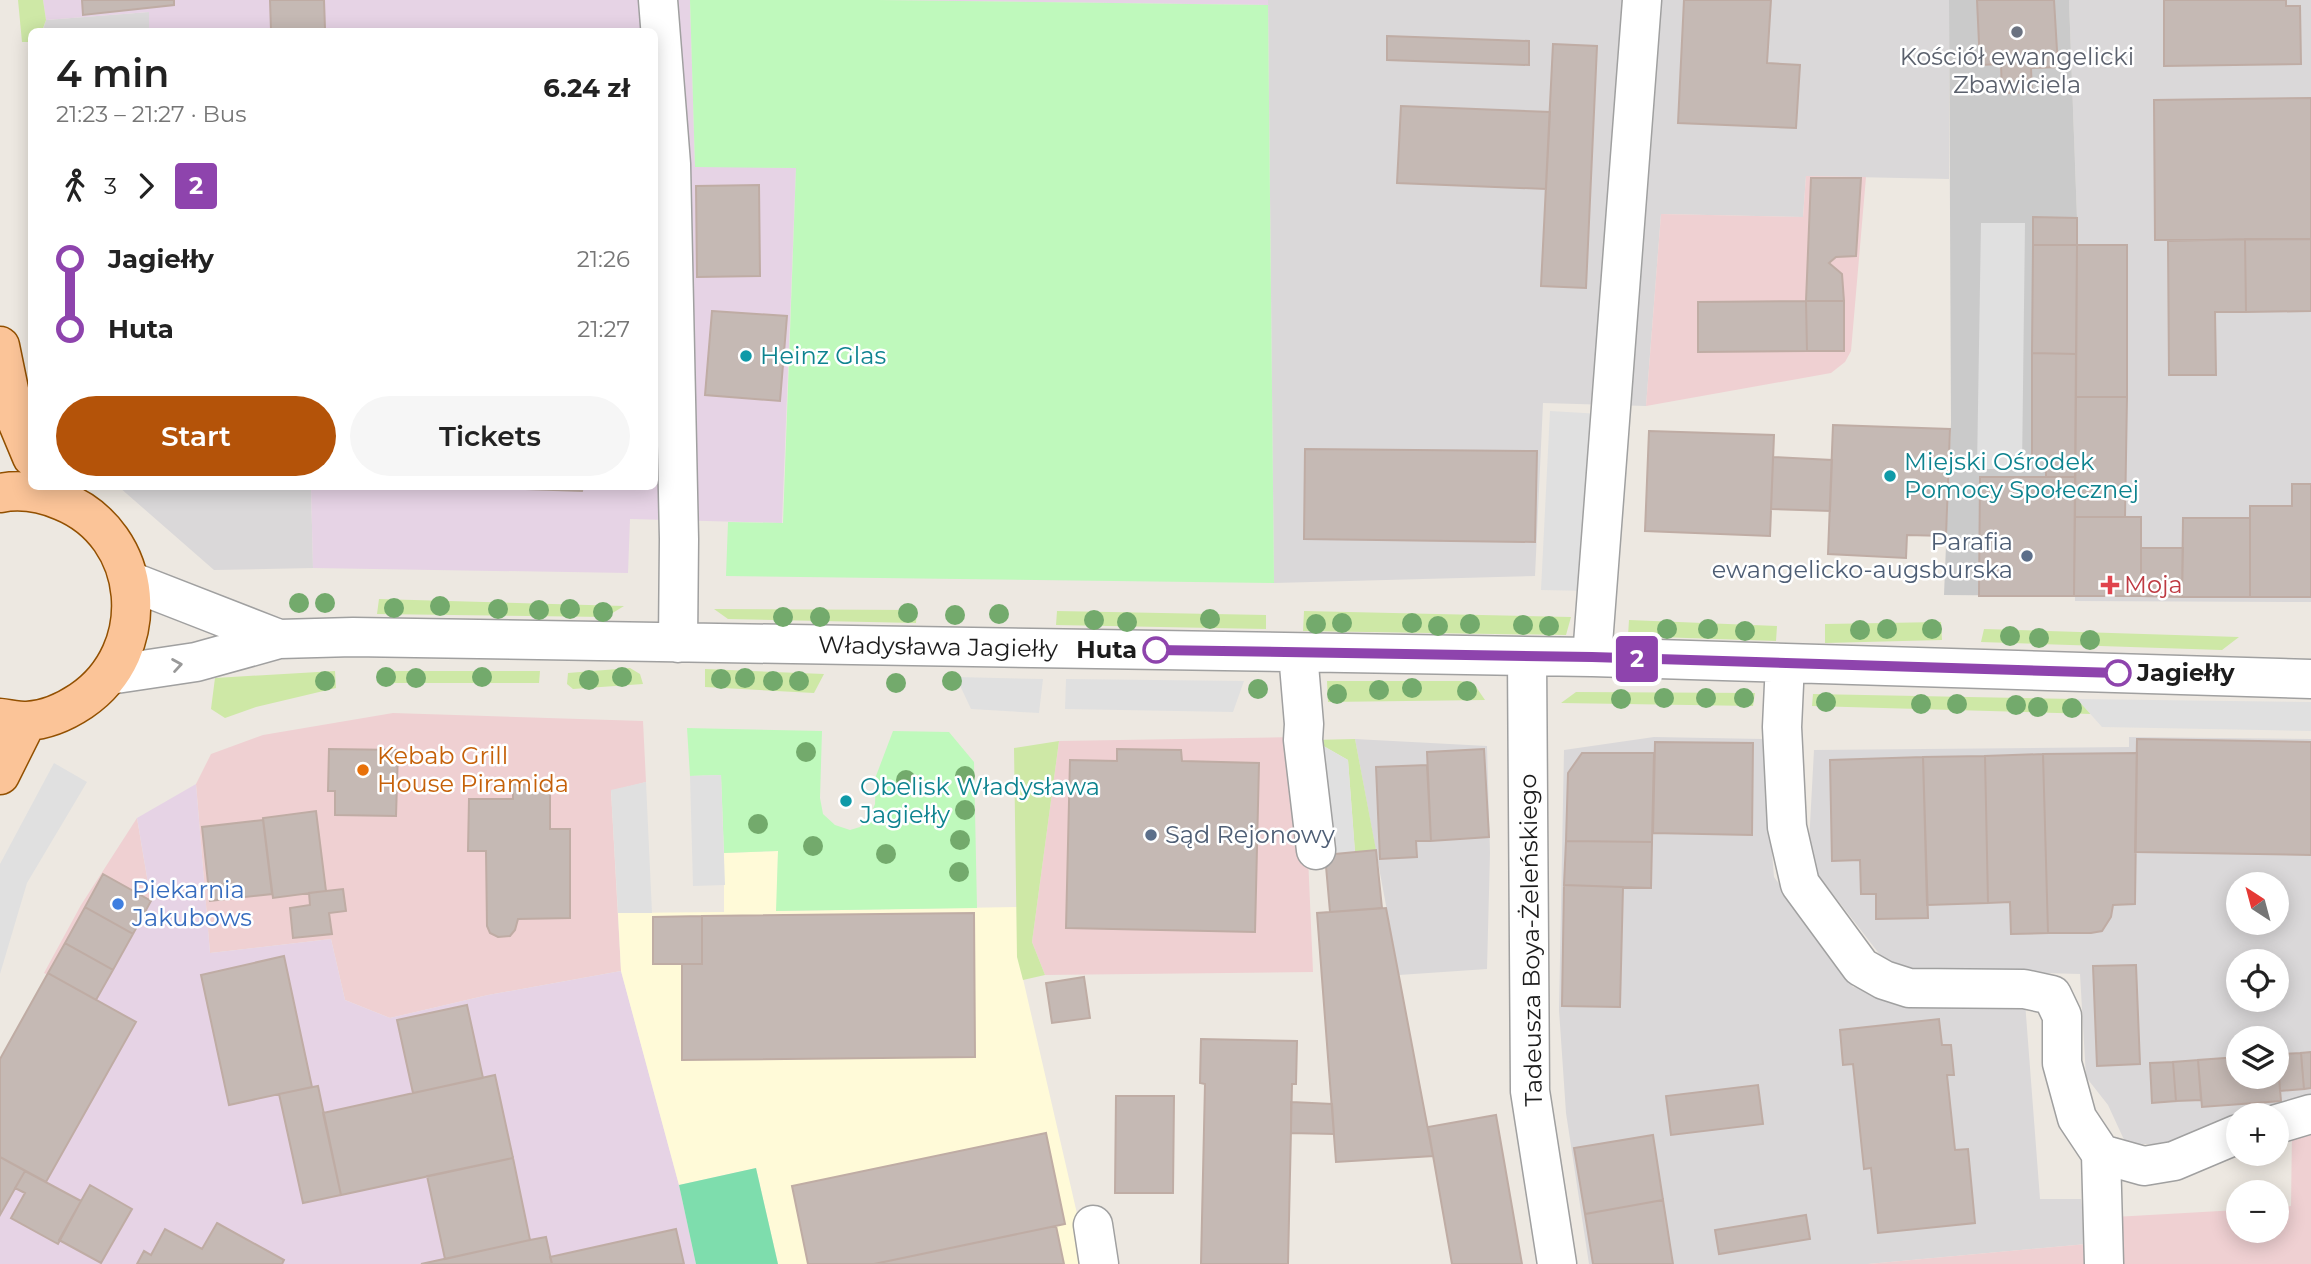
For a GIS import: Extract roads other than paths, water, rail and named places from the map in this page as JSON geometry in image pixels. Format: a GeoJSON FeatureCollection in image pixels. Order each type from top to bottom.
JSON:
{"type":"FeatureCollection","features":[{"type":"Feature","properties":{"kind":"main road"},"geometry":{"type":"LineString","coordinates":[[0,346],[14,414],[28,447]]}},
{"type":"Feature","properties":{"kind":"main road"},"geometry":{"type":"LineString","coordinates":[[0,493],[45,491],[76,507],[100,526],[119,552],[130,581],[132,614],[125,647],[109,676],[92,693],[72,707],[50,716],[13,719],[0,775]]}},
{"type":"Feature","properties":{"kind":"street"},"geometry":{"type":"LineString","coordinates":[[658,0],[671,164],[680,539],[678,642]]}},
{"type":"Feature","properties":{"kind":"street"},"geometry":{"type":"LineString","coordinates":[[1592,657],[1642,0]]}},
{"type":"Feature","properties":{"kind":"street","name":"Władysława Jagiełły"},"geometry":{"type":"LineString","coordinates":[[130,581],[279,639]]}},
{"type":"Feature","properties":{"kind":"street","name":"Władysława Jagiełły"},"geometry":{"type":"LineString","coordinates":[[109,676],[196,662],[279,639],[353,637],[1592,657],[2311,679]]}},
{"type":"Feature","properties":{"kind":"street"},"geometry":{"type":"LineString","coordinates":[[1298,653],[1303,740],[1316,850]]}},
{"type":"Feature","properties":{"kind":"street","name":"Tadeusza Boya-Żeleńskiego"},"geometry":{"type":"LineString","coordinates":[[1527,657],[1530,1091],[1557,1264]]}},
{"type":"Feature","properties":{"kind":"street"},"geometry":{"type":"LineString","coordinates":[[1785,663],[1782,727],[1787,827],[1800,884],[1861,967],[1884,981],[1909,988],[2024,989],[2052,995],[2062,1016],[2062,1063],[2077,1118],[2101,1154],[2104,1264]]}},
{"type":"Feature","properties":{"kind":"street"},"geometry":{"type":"LineString","coordinates":[[2289,1120],[2311,1114]]}},
{"type":"Feature","properties":{"kind":"street"},"geometry":{"type":"LineString","coordinates":[[2101,1154],[2144,1166],[2174,1161],[2226,1140]]}},
{"type":"Feature","properties":{"kind":"street"},"geometry":{"type":"LineString","coordinates":[[1093,1225],[1099,1264]]}},
{"type":"Feature","properties":{"kind":"place","name":"Kościół ewangelicki Zbawiciela"},"geometry":{"type":"Point","coordinates":[2017,32]}},
{"type":"Feature","properties":{"kind":"place","name":"Heinz Glas"},"geometry":{"type":"Point","coordinates":[746,356]}},
{"type":"Feature","properties":{"kind":"place","name":"Miejski Ośrodek Pomocy Społecznej"},"geometry":{"type":"Point","coordinates":[1890,476]}},
{"type":"Feature","properties":{"kind":"place","name":"Parafia ewangelicko-augsburska"},"geometry":{"type":"Point","coordinates":[2027,556]}},
{"type":"Feature","properties":{"kind":"place","name":"Moja"},"geometry":{"type":"Point","coordinates":[2110,585]}},
{"type":"Feature","properties":{"kind":"place","name":"Huta"},"geometry":{"type":"Point","coordinates":[1156,650]}},
{"type":"Feature","properties":{"kind":"place","name":"Jagiełły"},"geometry":{"type":"Point","coordinates":[2118,673]}},
{"type":"Feature","properties":{"kind":"place","name":"Kebab Grill House Piramida"},"geometry":{"type":"Point","coordinates":[363,770]}},
{"type":"Feature","properties":{"kind":"place","name":"Obelisk Władysława Jagiełły"},"geometry":{"type":"Point","coordinates":[846,801]}},
{"type":"Feature","properties":{"kind":"place","name":"Sąd Rejonowy"},"geometry":{"type":"Point","coordinates":[1151,835]}},
{"type":"Feature","properties":{"kind":"place","name":"Piekarnia Jakubows"},"geometry":{"type":"Point","coordinates":[118,904]}}]}
